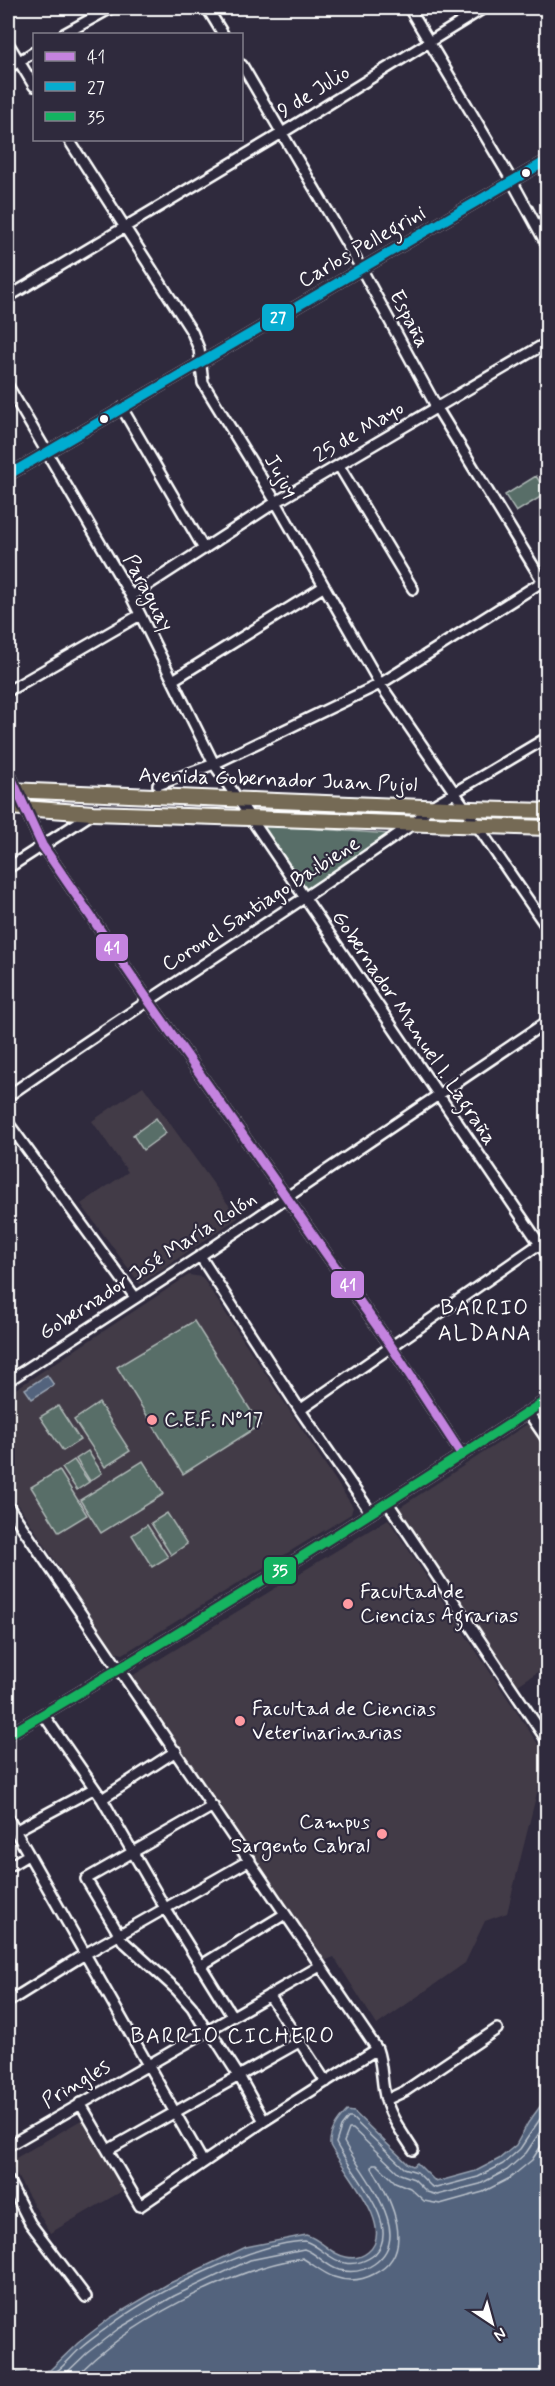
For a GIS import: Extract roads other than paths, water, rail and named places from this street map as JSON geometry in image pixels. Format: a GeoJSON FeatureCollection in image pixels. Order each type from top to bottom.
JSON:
{"type":"FeatureCollection","features":[{"type":"Feature","properties":{"kind":"main road","name":"Avenida Gobernador Juan Pujol"},"geometry":{"type":"LineString","coordinates":[[12,790],[465,809],[548,810]]}},
{"type":"Feature","properties":{"kind":"main road","name":"Avenida Gobernador Juan Pujol"},"geometry":{"type":"LineString","coordinates":[[8,807],[93,813],[220,817],[251,815],[548,828]]}},
{"type":"Feature","properties":{"kind":"street"},"geometry":{"type":"LineString","coordinates":[[66,33],[111,8]]}},
{"type":"Feature","properties":{"kind":"street"},"geometry":{"type":"LineString","coordinates":[[207,8],[222,33]]}},
{"type":"Feature","properties":{"kind":"street"},"geometry":{"type":"LineString","coordinates":[[409,8],[512,181],[548,247]]}},
{"type":"Feature","properties":{"kind":"street","name":"9 de Julio"},"geometry":{"type":"LineString","coordinates":[[8,297],[282,133],[484,8]]}},
{"type":"Feature","properties":{"kind":"street"},"geometry":{"type":"LineString","coordinates":[[8,43],[33,84]]}},
{"type":"Feature","properties":{"kind":"street"},"geometry":{"type":"LineString","coordinates":[[8,68],[33,53]]}},
{"type":"Feature","properties":{"kind":"street","name":"España"},"geometry":{"type":"LineString","coordinates":[[243,67],[361,268],[437,408],[546,583]]}},
{"type":"Feature","properties":{"kind":"street","name":"Jujuy"},"geometry":{"type":"LineString","coordinates":[[70,141],[192,332],[201,362],[203,383],[276,502],[380,684],[548,929]]}},
{"type":"Feature","properties":{"kind":"street","name":"Carlos Pellegrini"},"geometry":{"type":"LineString","coordinates":[[8,475],[548,160]]}},
{"type":"Feature","properties":{"kind":"street","name":"25 de Mayo"},"geometry":{"type":"LineString","coordinates":[[131,596],[276,502],[548,342]]}},
{"type":"Feature","properties":{"kind":"street","name":"Paraguay"},"geometry":{"type":"LineString","coordinates":[[8,386],[131,596],[214,764],[251,815]]}},
{"type":"Feature","properties":{"kind":"street"},"geometry":{"type":"LineString","coordinates":[[123,408],[204,549]]}},
{"type":"Feature","properties":{"kind":"street"},"geometry":{"type":"LineString","coordinates":[[339,466],[413,589]]}},
{"type":"Feature","properties":{"kind":"street"},"geometry":{"type":"LineString","coordinates":[[158,785],[214,764],[380,684],[546,583]]}},
{"type":"Feature","properties":{"kind":"street"},"geometry":{"type":"LineString","coordinates":[[174,681],[323,587]]}},
{"type":"Feature","properties":{"kind":"street"},"geometry":{"type":"LineString","coordinates":[[8,691],[140,615]]}},
{"type":"Feature","properties":{"kind":"street","name":"Coronel Santiago Baibiene"},"geometry":{"type":"LineString","coordinates":[[8,1096],[148,1000],[304,900],[414,823],[430,807],[548,737]]}},
{"type":"Feature","properties":{"kind":"street"},"geometry":{"type":"LineString","coordinates":[[8,771],[12,790],[42,845],[391,1347],[462,1455]]}},
{"type":"Feature","properties":{"kind":"street"},"geometry":{"type":"LineString","coordinates":[[8,868],[93,813]]}},
{"type":"Feature","properties":{"kind":"street","name":"Gobernador Manuel I. Lagraña"},"geometry":{"type":"LineString","coordinates":[[251,815],[304,900],[548,1256]]}},
{"type":"Feature","properties":{"kind":"street","name":"Gobernador José María Rolón"},"geometry":{"type":"LineString","coordinates":[[8,1381],[200,1256],[548,1021]]}},
{"type":"Feature","properties":{"kind":"street"},"geometry":{"type":"LineString","coordinates":[[8,1123],[135,1297]]}},
{"type":"Feature","properties":{"kind":"street"},"geometry":{"type":"LineString","coordinates":[[300,1410],[548,1238]]}},
{"type":"Feature","properties":{"kind":"street"},"geometry":{"type":"LineString","coordinates":[[200,1256],[300,1410],[371,1513]]}},
{"type":"Feature","properties":{"kind":"street"},"geometry":{"type":"LineString","coordinates":[[8,1735],[120,1669],[388,1503],[548,1399]]}},
{"type":"Feature","properties":{"kind":"street"},"geometry":{"type":"LineString","coordinates":[[528,1412],[548,1441]]}},
{"type":"Feature","properties":{"kind":"street"},"geometry":{"type":"LineString","coordinates":[[388,1503],[544,1728],[548,1742]]}},
{"type":"Feature","properties":{"kind":"street"},"geometry":{"type":"LineString","coordinates":[[8,1506],[377,2049],[382,2063],[389,2111],[413,2150]]}},
{"type":"Feature","properties":{"kind":"street"},"geometry":{"type":"LineString","coordinates":[[43,1714],[102,1799],[132,1853],[232,2016]]}},
{"type":"Feature","properties":{"kind":"street"},"geometry":{"type":"LineString","coordinates":[[102,1799],[176,1751]]}},
{"type":"Feature","properties":{"kind":"street"},"geometry":{"type":"LineString","coordinates":[[15,1831],[93,1789]]}},
{"type":"Feature","properties":{"kind":"street"},"geometry":{"type":"LineString","coordinates":[[213,1806],[86,1879],[119,1935],[192,2007],[239,2076],[264,2121]]}},
{"type":"Feature","properties":{"kind":"street"},"geometry":{"type":"LineString","coordinates":[[8,1818],[203,2162]]}},
{"type":"Feature","properties":{"kind":"street"},"geometry":{"type":"LineString","coordinates":[[8,1867],[28,1855]]}},
{"type":"Feature","properties":{"kind":"street"},"geometry":{"type":"LineString","coordinates":[[8,2002],[85,1954],[250,1860]]}},
{"type":"Feature","properties":{"kind":"street"},"geometry":{"type":"LineString","coordinates":[[200,1966],[285,1914]]}},
{"type":"Feature","properties":{"kind":"street","name":"Pringles"},"geometry":{"type":"LineString","coordinates":[[8,2146],[147,2063],[320,1965]]}},
{"type":"Feature","properties":{"kind":"street"},"geometry":{"type":"LineString","coordinates":[[269,1995],[326,2082]]}},
{"type":"Feature","properties":{"kind":"street"},"geometry":{"type":"LineString","coordinates":[[386,2100],[405,2091],[497,2029]]}},
{"type":"Feature","properties":{"kind":"street"},"geometry":{"type":"LineString","coordinates":[[108,2150],[299,2042]]}},
{"type":"Feature","properties":{"kind":"street"},"geometry":{"type":"LineString","coordinates":[[80,2103],[140,2206],[264,2121],[377,2049]]}},
{"type":"Feature","properties":{"kind":"street"},"geometry":{"type":"LineString","coordinates":[[8,2180],[30,2223],[86,2298]]}},
{"type":"Feature","properties":{"kind":"water"},"geometry":{"type":"Polygon","coordinates":[[[47,1375],[54,1385],[32,1399],[25,1389],[47,1375]]]}},
{"type":"Feature","properties":{"kind":"water"},"geometry":{"type":"Polygon","coordinates":[[[547,2097],[547,2378],[8,2378],[8,2372],[30,2374],[50,2370],[78,2343],[110,2318],[168,2284],[246,2247],[306,2235],[341,2256],[355,2258],[368,2252],[375,2241],[376,2228],[372,2213],[330,2145],[335,2126],[347,2111],[354,2112],[408,2164],[413,2166],[417,2163],[436,2182],[476,2171],[499,2159],[516,2145],[528,2123],[547,2097]]]}},
{"type":"Feature","properties":{"kind":"place","name":"C.E.F. Nº17"},"geometry":{"type":"Point","coordinates":[152,1420]}},
{"type":"Feature","properties":{"kind":"place","name":"Facultad de Ciencias Agrarias"},"geometry":{"type":"Point","coordinates":[348,1604]}},
{"type":"Feature","properties":{"kind":"place","name":"Facultad de Ciencias Veterinarinarias"},"geometry":{"type":"Point","coordinates":[240,1721]}},
{"type":"Feature","properties":{"kind":"place","name":"Campus Sargento Cabral"},"geometry":{"type":"Point","coordinates":[382,1834]}},
{"type":"Feature","properties":{"kind":"district","name":"BARRIO ALDANA"},"geometry":{"type":"Point","coordinates":[485,1322]}},
{"type":"Feature","properties":{"kind":"district","name":"BARRIO CICHERO"},"geometry":{"type":"Point","coordinates":[233,2037]}}]}
